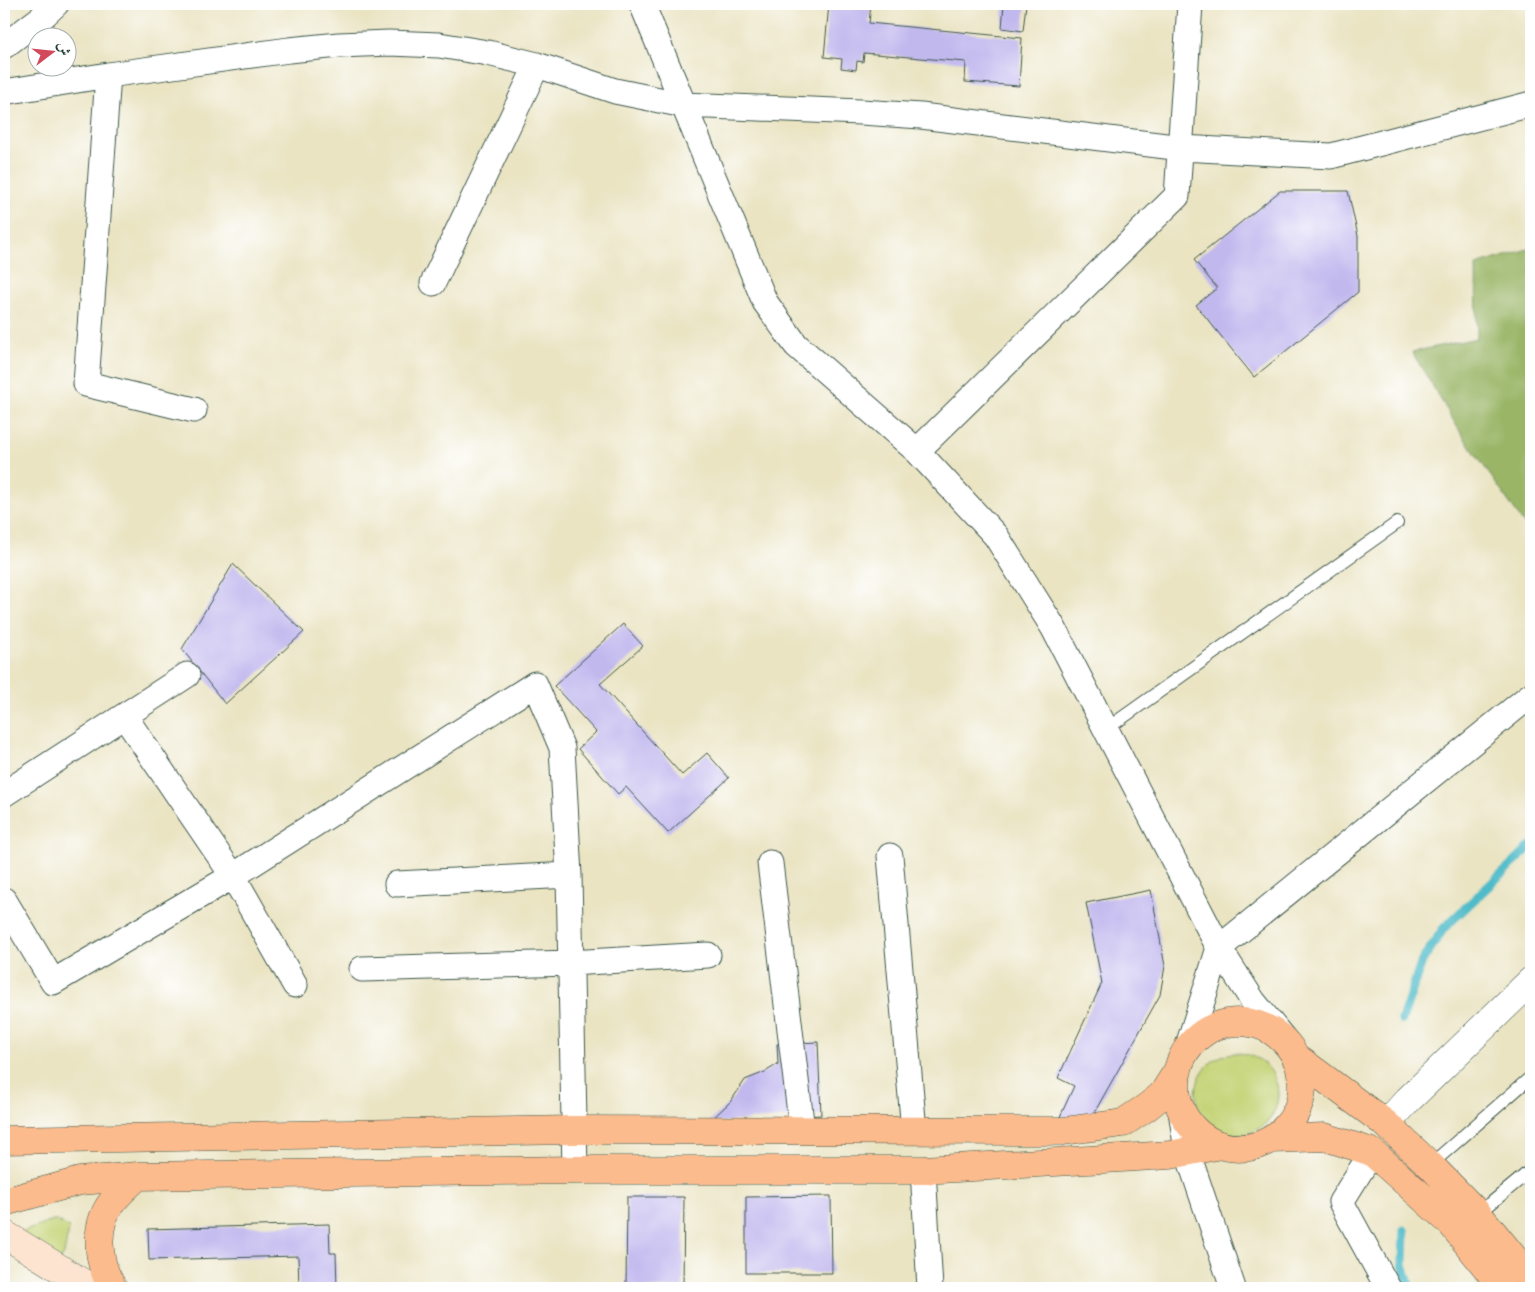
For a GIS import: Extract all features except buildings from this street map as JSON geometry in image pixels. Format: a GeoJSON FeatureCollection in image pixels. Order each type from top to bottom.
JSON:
{"type":"FeatureCollection","features":[{"type":"Feature","properties":{"kind":"main road"},"geometry":{"type":"LineString","coordinates":[[4,1140],[573,1130],[1064,1131],[1123,1123],[1162,1096],[1183,1059],[1200,1035],[1216,1026],[1235,1022],[1254,1023],[1272,1031],[1292,1050],[1386,1124],[1478,1214],[1531,1279]]}},
{"type":"Feature","properties":{"kind":"main road"},"geometry":{"type":"LineString","coordinates":[[1183,1059],[1177,1087],[1180,1104],[1189,1122],[1203,1136],[1221,1145],[1239,1148],[1256,1146],[1272,1139],[1286,1128],[1297,1112],[1302,1094],[1302,1076],[1292,1050]]}},
{"type":"Feature","properties":{"kind":"main road"},"geometry":{"type":"LineString","coordinates":[[1272,1139],[1325,1137],[1372,1152],[1450,1222],[1503,1288]]}},
{"type":"Feature","properties":{"kind":"main road"},"geometry":{"type":"LineString","coordinates":[[4,1202],[80,1181],[138,1176],[574,1170],[923,1170],[1170,1155],[1221,1145]]}},
{"type":"Feature","properties":{"kind":"main road"},"geometry":{"type":"LineString","coordinates":[[113,1288],[107,1279],[101,1257],[99,1238],[102,1218],[112,1201],[138,1176]]}},
{"type":"Feature","properties":{"kind":"main road"},"geometry":{"type":"LineString","coordinates":[[4,1234],[91,1288]]}},
{"type":"Feature","properties":{"kind":"street"},"geometry":{"type":"LineString","coordinates":[[4,46],[56,4]]}},
{"type":"Feature","properties":{"kind":"street"},"geometry":{"type":"LineString","coordinates":[[642,4],[765,302],[796,345],[917,451],[996,536],[1052,627],[1219,948],[1253,1001],[1292,1050]]}},
{"type":"Feature","properties":{"kind":"street"},"geometry":{"type":"LineString","coordinates":[[917,451],[1177,196],[1182,148],[1190,4]]}},
{"type":"Feature","properties":{"kind":"street"},"geometry":{"type":"LineString","coordinates":[[4,92],[108,75],[297,49],[389,43],[455,48],[488,53],[537,65],[615,91],[684,105],[802,109],[911,116],[1182,148],[1331,156],[1531,104]]}},
{"type":"Feature","properties":{"kind":"street"},"geometry":{"type":"LineString","coordinates":[[433,283],[537,65]]}},
{"type":"Feature","properties":{"kind":"street"},"geometry":{"type":"LineString","coordinates":[[108,75],[86,384],[194,410]]}},
{"type":"Feature","properties":{"kind":"street"},"geometry":{"type":"LineString","coordinates":[[4,794],[187,675]]}},
{"type":"Feature","properties":{"kind":"street"},"geometry":{"type":"LineString","coordinates":[[4,900],[53,982],[233,876],[535,684],[562,748],[569,875],[574,1170]]}},
{"type":"Feature","properties":{"kind":"street"},"geometry":{"type":"LineString","coordinates":[[1183,1059],[1219,948],[1531,695]]}},
{"type":"Feature","properties":{"kind":"street"},"geometry":{"type":"LineString","coordinates":[[125,717],[233,876],[295,985]]}},
{"type":"Feature","properties":{"kind":"street"},"geometry":{"type":"LineString","coordinates":[[890,856],[914,1131]]}},
{"type":"Feature","properties":{"kind":"street"},"geometry":{"type":"LineString","coordinates":[[770,863],[802,1130]]}},
{"type":"Feature","properties":{"kind":"street"},"geometry":{"type":"LineString","coordinates":[[397,884],[569,875]]}},
{"type":"Feature","properties":{"kind":"street"},"geometry":{"type":"LineString","coordinates":[[362,969],[570,963],[708,955]]}},
{"type":"Feature","properties":{"kind":"street"},"geometry":{"type":"LineString","coordinates":[[1386,1124],[1408,1100],[1531,982]]}},
{"type":"Feature","properties":{"kind":"street"},"geometry":{"type":"LineString","coordinates":[[1180,1104],[1187,1151],[1233,1288]]}},
{"type":"Feature","properties":{"kind":"street"},"geometry":{"type":"LineString","coordinates":[[1372,1152],[1341,1202],[1388,1288]]}},
{"type":"Feature","properties":{"kind":"street"},"geometry":{"type":"LineString","coordinates":[[923,1170],[930,1288]]}},
{"type":"Feature","properties":{"kind":"lane"},"geometry":{"type":"LineString","coordinates":[[1105,730],[1397,523]]}},
{"type":"Feature","properties":{"kind":"lane"},"geometry":{"type":"LineString","coordinates":[[1430,1165],[1531,1077]]}},
{"type":"Feature","properties":{"kind":"lane"},"geometry":{"type":"LineString","coordinates":[[1478,1214],[1531,1170]]}},
{"type":"Feature","properties":{"kind":"green space"},"geometry":{"type":"Polygon","coordinates":[[[1531,248],[1531,534],[1461,433],[1412,352],[1477,338],[1476,265],[1531,248]]]}},
{"type":"Feature","properties":{"kind":"green space"},"geometry":{"type":"Polygon","coordinates":[[[1237,1053],[1253,1056],[1266,1065],[1275,1078],[1278,1094],[1275,1110],[1266,1123],[1253,1132],[1237,1135],[1221,1132],[1208,1123],[1199,1110],[1196,1094],[1199,1078],[1208,1065],[1221,1056],[1237,1053]]]}},
{"type":"Feature","properties":{"kind":"green space"},"geometry":{"type":"Polygon","coordinates":[[[55,1220],[69,1228],[64,1254],[60,1261],[14,1235],[55,1220]]]}},
{"type":"Feature","properties":{"kind":"waterway"},"geometry":{"type":"LineString","coordinates":[[1402,1020],[1422,961],[1444,928],[1531,846]]}},
{"type":"Feature","properties":{"kind":"waterway"},"geometry":{"type":"LineString","coordinates":[[1404,1230],[1403,1264],[1410,1288]]}}]}
